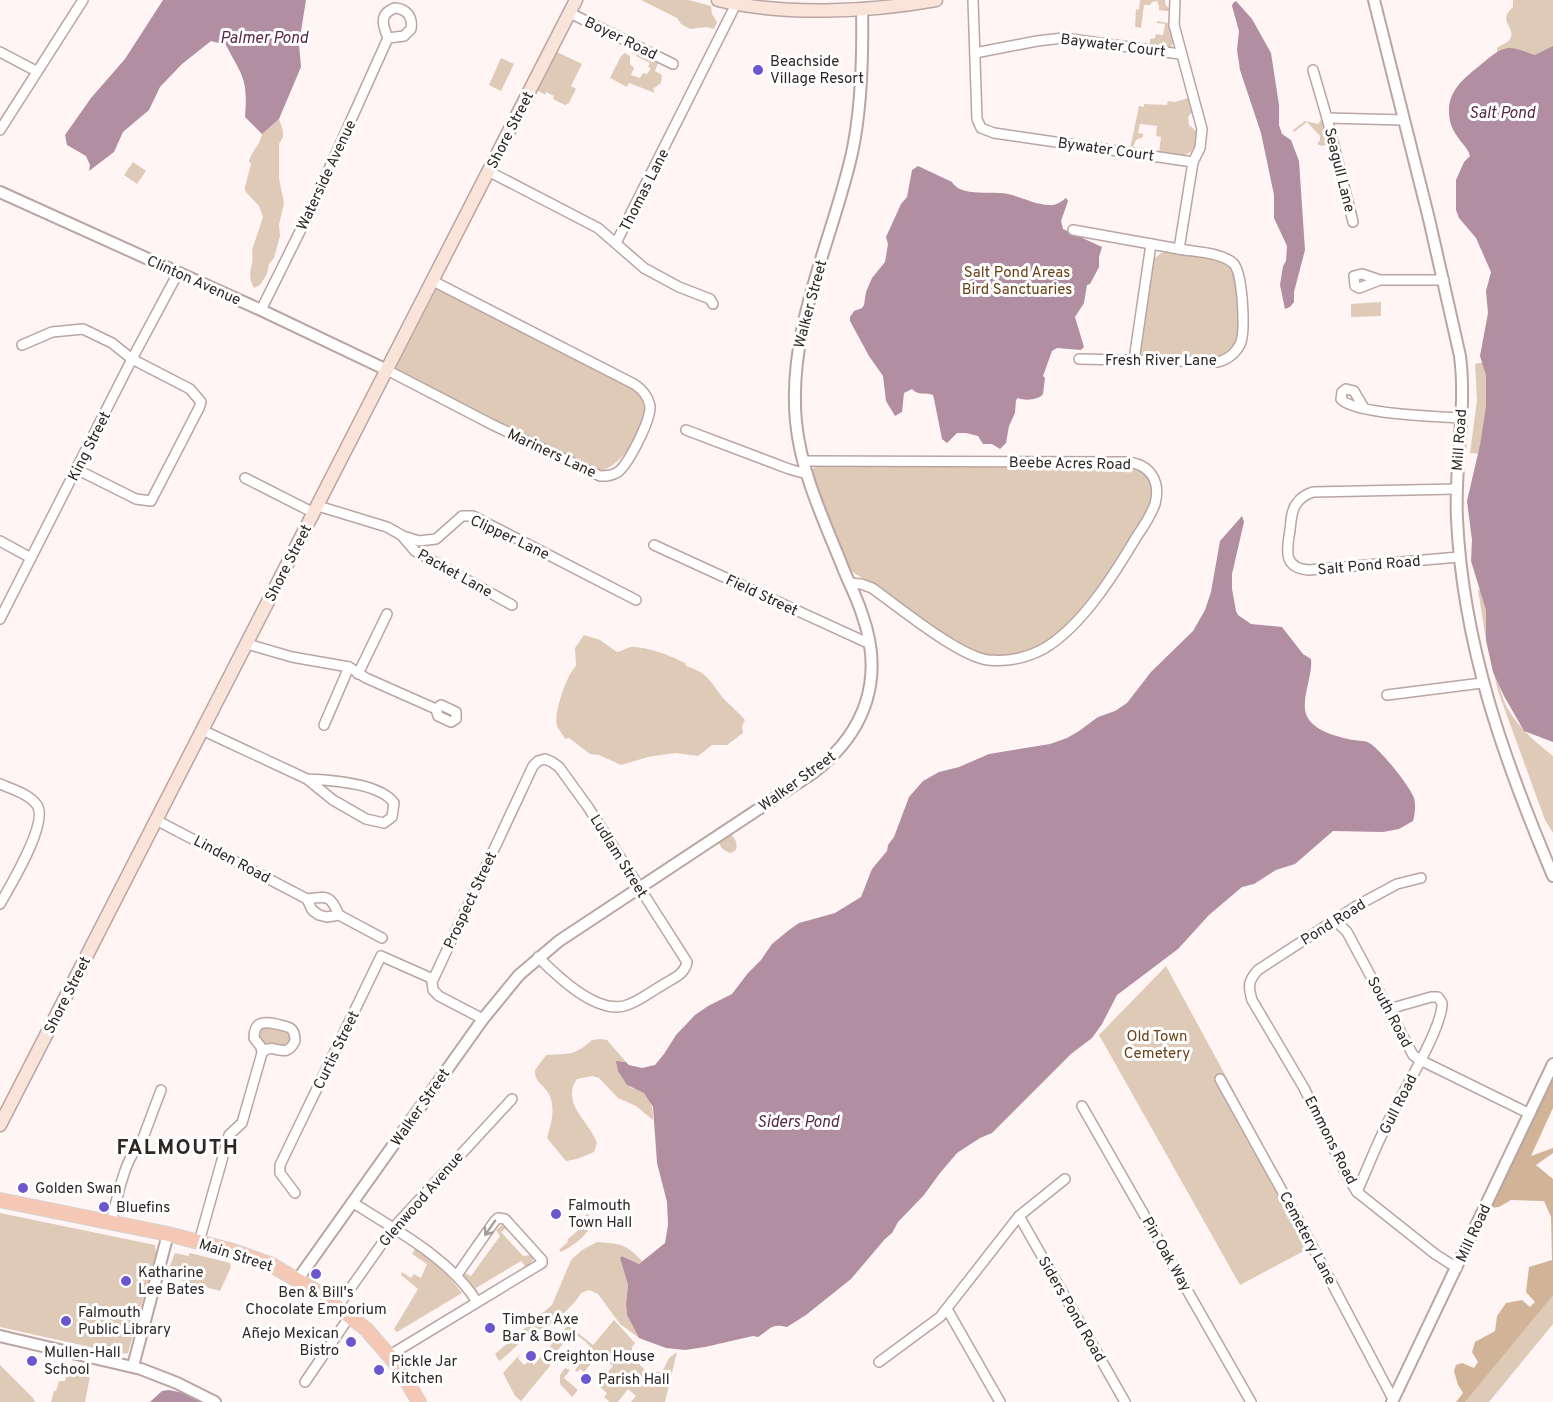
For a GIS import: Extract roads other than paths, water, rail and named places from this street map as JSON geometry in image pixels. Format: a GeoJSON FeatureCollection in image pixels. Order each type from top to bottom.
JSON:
{"type":"FeatureCollection","features":[{"type":"Feature","properties":{"kind":"main road","name":"Shore Street"},"geometry":{"type":"LineString","coordinates":[[0,1125],[576,0]]}},
{"type":"Feature","properties":{"kind":"main road"},"geometry":{"type":"LineString","coordinates":[[718,0],[772,9],[862,9],[936,0]]}},
{"type":"Feature","properties":{"kind":"main road","name":"Main Street"},"geometry":{"type":"LineString","coordinates":[[0,1200],[168,1234],[255,1258],[298,1279],[338,1306],[374,1337],[390,1355],[419,1402]]}},
{"type":"Feature","properties":{"kind":"street"},"geometry":{"type":"LineString","coordinates":[[0,130],[82,0]]}},
{"type":"Feature","properties":{"kind":"street","name":"Bywater Court"},"geometry":{"type":"LineString","coordinates":[[973,0],[977,119],[983,130],[1193,162]]}},
{"type":"Feature","properties":{"kind":"street"},"geometry":{"type":"LineString","coordinates":[[1175,0],[1173,22],[1180,54],[1202,124],[1202,142],[1193,162],[1179,249]]}},
{"type":"Feature","properties":{"kind":"street","name":"Mill Road"},"geometry":{"type":"LineString","coordinates":[[1374,0],[1444,280],[1460,356],[1461,418],[1456,489],[1459,557],[1467,618],[1482,683],[1506,755],[1549,854],[1553,876]]}},
{"type":"Feature","properties":{"kind":"street","name":"Thomas Lane"},"geometry":{"type":"LineString","coordinates":[[489,171],[591,224],[616,243],[736,4]]}},
{"type":"Feature","properties":{"kind":"street","name":"Walker Street"},"geometry":{"type":"LineString","coordinates":[[298,1279],[510,984],[538,957],[559,941],[802,781],[837,753],[853,731],[867,701],[872,666],[870,644],[862,614],[803,461],[798,439],[795,398],[798,345],[841,196],[855,135],[861,96],[862,9]]}},
{"type":"Feature","properties":{"kind":"street","name":"Boyer Road"},"geometry":{"type":"LineString","coordinates":[[570,13],[673,64]]}},
{"type":"Feature","properties":{"kind":"street","name":"Waterside Avenue"},"geometry":{"type":"LineString","coordinates":[[261,310],[311,209],[388,38]]}},
{"type":"Feature","properties":{"kind":"street","name":"Baywater Court"},"geometry":{"type":"LineString","coordinates":[[975,52],[1037,40],[1063,38],[1180,54]]}},
{"type":"Feature","properties":{"kind":"street"},"geometry":{"type":"LineString","coordinates":[[0,52],[36,71]]}},
{"type":"Feature","properties":{"kind":"street","name":"Seagull Lane"},"geometry":{"type":"LineString","coordinates":[[1313,70],[1353,222]]}},
{"type":"Feature","properties":{"kind":"street","name":"Seagull Lane"},"geometry":{"type":"LineString","coordinates":[[1327,118],[1404,120]]}},
{"type":"Feature","properties":{"kind":"street","name":"Clinton Avenue"},"geometry":{"type":"LineString","coordinates":[[0,192],[261,310],[387,370]]}},
{"type":"Feature","properties":{"kind":"street","name":"Fresh River Lane"},"geometry":{"type":"LineString","coordinates":[[1073,230],[1221,257],[1236,266],[1241,294],[1240,343],[1230,356],[1217,362],[1079,359]]}},
{"type":"Feature","properties":{"kind":"street"},"geometry":{"type":"LineString","coordinates":[[616,243],[644,268],[689,292],[710,299],[713,304]]}},
{"type":"Feature","properties":{"kind":"street"},"geometry":{"type":"LineString","coordinates":[[1134,360],[1151,244]]}},
{"type":"Feature","properties":{"kind":"street","name":"King Street"},"geometry":{"type":"LineString","coordinates":[[0,620],[78,470],[132,358],[178,273]]}},
{"type":"Feature","properties":{"kind":"street"},"geometry":{"type":"LineString","coordinates":[[1380,280],[1444,280]]}},
{"type":"Feature","properties":{"kind":"street","name":"Mariners Lane"},"geometry":{"type":"LineString","coordinates":[[387,370],[503,430],[600,476],[611,476],[620,470],[646,425],[650,404],[639,387],[433,281]]}},
{"type":"Feature","properties":{"kind":"street"},"geometry":{"type":"LineString","coordinates":[[22,345],[52,333],[83,329],[112,343],[132,358],[190,389],[201,402],[151,501],[136,499],[78,470]]}},
{"type":"Feature","properties":{"kind":"street"},"geometry":{"type":"LineString","coordinates":[[1364,408],[1400,414],[1461,418]]}},
{"type":"Feature","properties":{"kind":"street"},"geometry":{"type":"LineString","coordinates":[[686,430],[789,470],[807,474]]}},
{"type":"Feature","properties":{"kind":"street","name":"Beebe Acres Road"},"geometry":{"type":"LineString","coordinates":[[803,461],[1127,462],[1146,468],[1155,478],[1156,494],[1151,512],[1120,565],[1074,623],[1047,646],[1024,657],[1011,660],[989,660],[968,654],[872,588],[849,583]]}},
{"type":"Feature","properties":{"kind":"street","name":"Clipper Lane"},"geometry":{"type":"LineString","coordinates":[[245,478],[316,509],[387,527],[403,536],[419,541],[436,538],[462,516],[473,516],[636,600]]}},
{"type":"Feature","properties":{"kind":"street","name":"Salt Pond Road"},"geometry":{"type":"LineString","coordinates":[[1456,489],[1313,492],[1300,499],[1294,507],[1287,550],[1292,563],[1298,568],[1309,570],[1459,557]]}},
{"type":"Feature","properties":{"kind":"street","name":"Packet Lane"},"geometry":{"type":"LineString","coordinates":[[403,536],[415,551],[512,605]]}},
{"type":"Feature","properties":{"kind":"street"},"geometry":{"type":"LineString","coordinates":[[0,541],[31,558]]}},
{"type":"Feature","properties":{"kind":"street","name":"Field Street"},"geometry":{"type":"LineString","coordinates":[[654,545],[870,644]]}},
{"type":"Feature","properties":{"kind":"street"},"geometry":{"type":"LineString","coordinates":[[358,674],[387,614]]}},
{"type":"Feature","properties":{"kind":"street"},"geometry":{"type":"LineString","coordinates":[[247,644],[292,657],[349,668],[436,709]]}},
{"type":"Feature","properties":{"kind":"street"},"geometry":{"type":"LineString","coordinates":[[324,725],[349,668]]}},
{"type":"Feature","properties":{"kind":"street"},"geometry":{"type":"LineString","coordinates":[[1387,696],[1482,683]]}},
{"type":"Feature","properties":{"kind":"street"},"geometry":{"type":"LineString","coordinates":[[202,730],[307,778],[333,800],[366,819],[384,823],[392,817],[394,803],[385,794],[341,782],[307,778]]}},
{"type":"Feature","properties":{"kind":"street","name":"Ludlam Street"},"geometry":{"type":"LineString","coordinates":[[538,761],[549,760],[559,767],[588,807],[685,957],[686,966],[683,972],[632,1004],[613,1007],[585,996],[538,957]]}},
{"type":"Feature","properties":{"kind":"street","name":"Prospect Street"},"geometry":{"type":"LineString","coordinates":[[433,979],[533,766],[538,761]]}},
{"type":"Feature","properties":{"kind":"street"},"geometry":{"type":"LineString","coordinates":[[0,784],[28,797],[36,803],[39,810],[35,835],[0,904]]}},
{"type":"Feature","properties":{"kind":"street","name":"Linden Road"},"geometry":{"type":"LineString","coordinates":[[156,820],[307,899],[312,910],[319,915],[327,917],[339,915],[382,938]]}},
{"type":"Feature","properties":{"kind":"street","name":"Pond Road"},"geometry":{"type":"LineString","coordinates":[[1251,978],[1258,970],[1335,920],[1397,884],[1421,878]]}},
{"type":"Feature","properties":{"kind":"street","name":"Linden Road"},"geometry":{"type":"LineString","coordinates":[[307,899],[323,896],[334,903],[339,915]]}},
{"type":"Feature","properties":{"kind":"street","name":"South Road"},"geometry":{"type":"LineString","coordinates":[[1335,920],[1347,932],[1413,1055],[1530,1114]]}},
{"type":"Feature","properties":{"kind":"street","name":"Curtis Street"},"geometry":{"type":"LineString","coordinates":[[295,1193],[280,1173],[280,1165],[381,956],[433,979]]}},
{"type":"Feature","properties":{"kind":"street","name":"Emmons Road"},"geometry":{"type":"LineString","coordinates":[[1251,978],[1248,988],[1252,1000],[1304,1088],[1338,1159],[1358,1192],[1435,1254],[1457,1268]]}},
{"type":"Feature","properties":{"kind":"street"},"geometry":{"type":"LineString","coordinates":[[433,979],[432,987],[436,994],[483,1019]]}},
{"type":"Feature","properties":{"kind":"street","name":"Gull Road"},"geometry":{"type":"LineString","coordinates":[[1358,1192],[1387,1124],[1440,1017],[1442,1007],[1441,1000],[1431,997],[1389,1009]]}},
{"type":"Feature","properties":{"kind":"street"},"geometry":{"type":"LineString","coordinates":[[199,1242],[230,1133],[242,1123],[262,1053],[261,1047],[254,1038],[258,1025],[266,1022],[291,1028],[296,1038],[290,1050],[267,1048],[262,1053]]}},
{"type":"Feature","properties":{"kind":"street","name":"Mill Road"},"geometry":{"type":"LineString","coordinates":[[1392,1400],[1553,1064]]}},
{"type":"Feature","properties":{"kind":"street","name":"Cemetery Lane"},"geometry":{"type":"LineString","coordinates":[[1220,1078],[1302,1227],[1392,1400]]}},
{"type":"Feature","properties":{"kind":"street"},"geometry":{"type":"LineString","coordinates":[[111,1222],[122,1180],[134,1150],[140,1146],[161,1090]]}},
{"type":"Feature","properties":{"kind":"street","name":"Glenwood Avenue"},"geometry":{"type":"LineString","coordinates":[[338,1306],[393,1228],[512,1099]]}},
{"type":"Feature","properties":{"kind":"street","name":"Pin Oak Way"},"geometry":{"type":"LineString","coordinates":[[1082,1106],[1251,1402]]}},
{"type":"Feature","properties":{"kind":"street"},"geometry":{"type":"LineString","coordinates":[[879,1362],[940,1317],[1019,1216],[1065,1179]]}},
{"type":"Feature","properties":{"kind":"street"},"geometry":{"type":"LineString","coordinates":[[352,1202],[393,1228],[457,1275],[477,1302]]}},
{"type":"Feature","properties":{"kind":"street","name":"Siders Pond Road"},"geometry":{"type":"LineString","coordinates":[[1019,1216],[1125,1402]]}},
{"type":"Feature","properties":{"kind":"street"},"geometry":{"type":"LineString","coordinates":[[390,1355],[542,1263],[542,1260],[505,1219],[498,1218],[457,1275]]}},
{"type":"Feature","properties":{"kind":"street"},"geometry":{"type":"LineString","coordinates":[[133,1366],[168,1234]]}},
{"type":"Feature","properties":{"kind":"street"},"geometry":{"type":"LineString","coordinates":[[947,1309],[1000,1402]]}},
{"type":"Feature","properties":{"kind":"street"},"geometry":{"type":"LineString","coordinates":[[305,1382],[350,1316]]}},
{"type":"Feature","properties":{"kind":"street"},"geometry":{"type":"LineString","coordinates":[[0,1336],[133,1366],[160,1375],[215,1402]]}},
{"type":"Feature","properties":{"kind":"water","name":"Palmer Pond"},"geometry":{"type":"Polygon","coordinates":[[[163,0],[306,0],[299,44],[301,67],[279,119],[262,134],[245,117],[246,94],[240,72],[226,45],[211,41],[182,64],[160,87],[149,110],[123,132],[114,152],[89,171],[90,165],[86,156],[67,145],[65,135],[91,98],[125,59],[163,0]]]}},
{"type":"Feature","properties":{"kind":"water"},"geometry":{"type":"Polygon","coordinates":[[[1236,1],[1252,19],[1271,53],[1279,105],[1279,125],[1282,134],[1291,140],[1299,161],[1305,250],[1294,292],[1294,302],[1285,309],[1280,285],[1287,246],[1274,218],[1274,195],[1261,133],[1240,70],[1237,50],[1239,31],[1232,6],[1236,1]]]}},
{"type":"Feature","properties":{"kind":"water","name":"Salt Pond"},"geometry":{"type":"Polygon","coordinates":[[[1553,46],[1553,742],[1524,731],[1493,672],[1486,640],[1486,610],[1471,561],[1472,540],[1467,501],[1486,407],[1486,375],[1480,356],[1488,313],[1486,291],[1491,272],[1476,238],[1459,218],[1456,210],[1456,180],[1464,162],[1470,156],[1457,137],[1450,121],[1449,111],[1450,101],[1458,86],[1495,53],[1511,48],[1535,55],[1553,46]]]}},
{"type":"Feature","properties":{"kind":"water","name":"Salt Pond Areas Bird Sanctuaries"},"geometry":{"type":"Polygon","coordinates":[[[918,166],[970,192],[1008,194],[1039,204],[1051,205],[1066,198],[1068,201],[1061,221],[1063,229],[1102,247],[1099,267],[1090,284],[1087,285],[1084,303],[1075,317],[1084,347],[1081,350],[1057,348],[1052,351],[1043,376],[1045,378],[1043,394],[1035,399],[1018,398],[1016,400],[1015,413],[1009,426],[1006,443],[1000,449],[992,444],[983,444],[978,436],[966,433],[957,433],[947,443],[942,439],[933,395],[912,389],[904,393],[902,412],[895,416],[886,401],[883,376],[850,321],[854,311],[864,305],[872,278],[885,262],[888,244],[886,237],[901,204],[907,197],[912,170],[918,166]]]}},
{"type":"Feature","properties":{"kind":"water","name":"Siders Pond"},"geometry":{"type":"Polygon","coordinates":[[[1242,516],[1244,522],[1232,574],[1232,589],[1238,615],[1251,624],[1282,627],[1303,654],[1311,659],[1305,701],[1309,720],[1320,729],[1333,735],[1367,742],[1376,748],[1411,792],[1415,804],[1413,821],[1399,829],[1383,832],[1333,831],[1295,864],[1276,870],[1254,884],[1242,887],[1209,915],[1178,949],[1117,995],[1092,1038],[1071,1054],[992,1133],[957,1153],[851,1279],[806,1315],[787,1327],[771,1327],[758,1337],[753,1336],[685,1350],[666,1348],[639,1338],[627,1315],[628,1285],[620,1258],[622,1256],[639,1264],[665,1243],[668,1225],[667,1202],[657,1163],[653,1107],[644,1093],[627,1085],[618,1071],[616,1061],[642,1068],[655,1065],[676,1035],[695,1015],[732,994],[772,944],[789,930],[799,923],[835,913],[861,897],[872,869],[887,851],[894,837],[909,797],[923,781],[939,772],[959,767],[989,754],[1050,744],[1067,738],[1098,717],[1115,711],[1127,703],[1151,672],[1193,631],[1205,610],[1211,592],[1220,541],[1242,516]]]}},
{"type":"Feature","properties":{"kind":"water"},"geometry":{"type":"Polygon","coordinates":[[[162,1391],[184,1393],[202,1402],[150,1402],[162,1391]]]}},
{"type":"Feature","properties":{"kind":"place","name":"Beachside Village Resort"},"geometry":{"type":"Point","coordinates":[758,70]}},
{"type":"Feature","properties":{"kind":"place","name":"Golden Swan"},"geometry":{"type":"Point","coordinates":[23,1188]}},
{"type":"Feature","properties":{"kind":"place","name":"Bluefins"},"geometry":{"type":"Point","coordinates":[104,1207]}},
{"type":"Feature","properties":{"kind":"place","name":"Falmouth Town Hall"},"geometry":{"type":"Point","coordinates":[556,1214]}},
{"type":"Feature","properties":{"kind":"place","name":"Ben & Bill's Chocolate Emporium"},"geometry":{"type":"Point","coordinates":[316,1274]}},
{"type":"Feature","properties":{"kind":"place","name":"Katharine Lee Bates"},"geometry":{"type":"Point","coordinates":[126,1281]}},
{"type":"Feature","properties":{"kind":"place","name":"Falmouth Public Library"},"geometry":{"type":"Point","coordinates":[66,1321]}},
{"type":"Feature","properties":{"kind":"place","name":"Timber Axe Bar & Bowl"},"geometry":{"type":"Point","coordinates":[490,1328]}},
{"type":"Feature","properties":{"kind":"place","name":"Añejo Mexican Bistro"},"geometry":{"type":"Point","coordinates":[351,1342]}},
{"type":"Feature","properties":{"kind":"place","name":"Creighton House"},"geometry":{"type":"Point","coordinates":[531,1356]}},
{"type":"Feature","properties":{"kind":"place","name":"Mullen-Hall School"},"geometry":{"type":"Point","coordinates":[32,1361]}},
{"type":"Feature","properties":{"kind":"place","name":"Pickle Jar Kitchen"},"geometry":{"type":"Point","coordinates":[379,1370]}},
{"type":"Feature","properties":{"kind":"place","name":"Parish Hall"},"geometry":{"type":"Point","coordinates":[586,1379]}},
{"type":"Feature","properties":{"kind":"district","name":"FALMOUTH"},"geometry":{"type":"Point","coordinates":[178,1147]}},
{"type":"Feature","properties":{"kind":"park label","name":"Old Town Cemetery"},"geometry":{"type":"Point","coordinates":[1157,1044]}}]}
